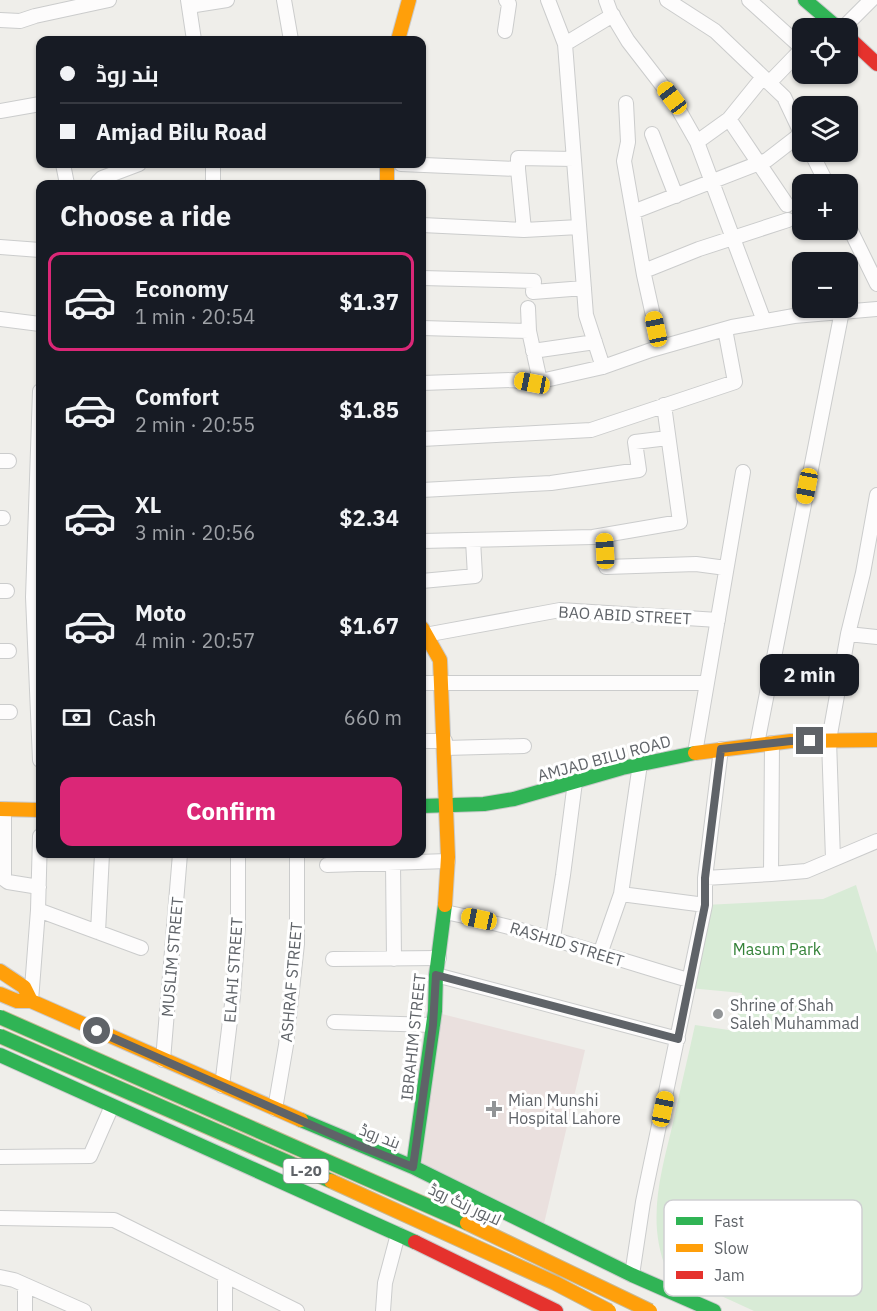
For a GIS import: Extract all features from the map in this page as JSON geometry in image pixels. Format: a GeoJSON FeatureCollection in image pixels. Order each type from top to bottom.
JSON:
{"type":"FeatureCollection","features":[{"type":"Feature","properties":{"kind":"main road"},"geometry":{"type":"LineString","coordinates":[[399,36],[409,0]]}},
{"type":"Feature","properties":{"kind":"main road"},"geometry":{"type":"LineString","coordinates":[[805,0],[826,18]]}},
{"type":"Feature","properties":{"kind":"main road"},"geometry":{"type":"LineString","coordinates":[[858,46],[877,64]]}},
{"type":"Feature","properties":{"kind":"main road","name":"IBRAHIM STREET"},"geometry":{"type":"LineString","coordinates":[[413,1167],[433,1025],[448,861],[440,660],[426,636]]}},
{"type":"Feature","properties":{"kind":"main road","name":"AMJAD BILU ROAD"},"geometry":{"type":"LineString","coordinates":[[426,806],[484,804],[514,799],[640,764],[721,749],[771,743],[877,740]]}},
{"type":"Feature","properties":{"kind":"main road"},"geometry":{"type":"LineString","coordinates":[[2,809],[36,810]]}},
{"type":"Feature","properties":{"kind":"main road","name":"بند روڈ"},"geometry":{"type":"LineString","coordinates":[[0,971],[24,987],[31,1001]]}},
{"type":"Feature","properties":{"kind":"main road","name":"بند روڈ"},"geometry":{"type":"LineString","coordinates":[[0,994],[17,1001],[31,1001],[350,1142],[413,1167],[664,1289]]}},
{"type":"Feature","properties":{"kind":"main road","name":"لاہور رنگ روڈ"},"geometry":{"type":"LineString","coordinates":[[0,1017],[425,1203],[650,1311]]}},
{"type":"Feature","properties":{"kind":"main road"},"geometry":{"type":"LineString","coordinates":[[50,1077],[75,1021]]}},
{"type":"Feature","properties":{"kind":"main road","name":"لاہور رنگ روڈ"},"geometry":{"type":"LineString","coordinates":[[0,1036],[419,1220],[555,1283],[609,1311]]}},
{"type":"Feature","properties":{"kind":"main road"},"geometry":{"type":"LineString","coordinates":[[0,1055],[398,1234],[556,1311]]}},
{"type":"Feature","properties":{"kind":"main road","name":"بند روڈ"},"geometry":{"type":"LineString","coordinates":[[680,1296],[714,1311]]}},
{"type":"Feature","properties":{"kind":"street"},"geometry":{"type":"LineString","coordinates":[[0,20],[20,21],[109,0]]}},
{"type":"Feature","properties":{"kind":"street"},"geometry":{"type":"LineString","coordinates":[[193,36],[189,3],[227,0]]}},
{"type":"Feature","properties":{"kind":"street"},"geometry":{"type":"LineString","coordinates":[[284,0],[290,36]]}},
{"type":"Feature","properties":{"kind":"street"},"geometry":{"type":"LineString","coordinates":[[495,0],[500,0]]}},
{"type":"Feature","properties":{"kind":"street"},"geometry":{"type":"LineString","coordinates":[[505,31],[509,4],[506,0]]}},
{"type":"Feature","properties":{"kind":"street"},"geometry":{"type":"LineString","coordinates":[[549,0],[565,44],[586,315],[603,367]]}},
{"type":"Feature","properties":{"kind":"street"},"geometry":{"type":"LineString","coordinates":[[606,0],[628,41],[672,98],[697,142],[764,321]]}},
{"type":"Feature","properties":{"kind":"street"},"geometry":{"type":"LineString","coordinates":[[667,0],[715,31],[784,97],[792,113]]}},
{"type":"Feature","properties":{"kind":"street"},"geometry":{"type":"LineString","coordinates":[[749,0],[792,40]]}},
{"type":"Feature","properties":{"kind":"street"},"geometry":{"type":"LineString","coordinates":[[853,18],[872,0]]}},
{"type":"Feature","properties":{"kind":"street"},"geometry":{"type":"LineString","coordinates":[[565,44],[613,15]]}},
{"type":"Feature","properties":{"kind":"street"},"geometry":{"type":"LineString","coordinates":[[697,142],[729,119],[766,80],[792,58]]}},
{"type":"Feature","properties":{"kind":"street"},"geometry":{"type":"LineString","coordinates":[[626,103],[628,142],[624,161],[660,347]]}},
{"type":"Feature","properties":{"kind":"street"},"geometry":{"type":"LineString","coordinates":[[0,111],[36,105]]}},
{"type":"Feature","properties":{"kind":"street"},"geometry":{"type":"LineString","coordinates":[[644,271],[732,238],[788,212],[760,163],[729,119]]}},
{"type":"Feature","properties":{"kind":"street"},"geometry":{"type":"LineString","coordinates":[[652,134],[676,196]]}},
{"type":"Feature","properties":{"kind":"street"},"geometry":{"type":"LineString","coordinates":[[633,212],[767,160],[792,141]]}},
{"type":"Feature","properties":{"kind":"street"},"geometry":{"type":"LineString","coordinates":[[524,230],[518,158],[574,159]]}},
{"type":"Feature","properties":{"kind":"street"},"geometry":{"type":"LineString","coordinates":[[426,165],[518,169]]}},
{"type":"Feature","properties":{"kind":"street"},"geometry":{"type":"LineString","coordinates":[[100,180],[128,168]]}},
{"type":"Feature","properties":{"kind":"street"},"geometry":{"type":"LineString","coordinates":[[426,225],[524,230],[579,227]]}},
{"type":"Feature","properties":{"kind":"street"},"geometry":{"type":"LineString","coordinates":[[855,240],[877,284]]}},
{"type":"Feature","properties":{"kind":"street"},"geometry":{"type":"LineString","coordinates":[[0,246],[36,250]]}},
{"type":"Feature","properties":{"kind":"street"},"geometry":{"type":"LineString","coordinates":[[426,278],[534,281],[533,292],[584,288]]}},
{"type":"Feature","properties":{"kind":"street"},"geometry":{"type":"LineString","coordinates":[[528,308],[529,331],[540,381]]}},
{"type":"Feature","properties":{"kind":"street"},"geometry":{"type":"LineString","coordinates":[[858,310],[877,309]]}},
{"type":"Feature","properties":{"kind":"street"},"geometry":{"type":"LineString","coordinates":[[426,382],[513,380],[532,383],[603,367],[660,347],[724,329],[792,316]]}},
{"type":"Feature","properties":{"kind":"street"},"geometry":{"type":"LineString","coordinates":[[757,744],[841,318]]}},
{"type":"Feature","properties":{"kind":"street"},"geometry":{"type":"LineString","coordinates":[[0,319],[36,324]]}},
{"type":"Feature","properties":{"kind":"street"},"geometry":{"type":"LineString","coordinates":[[426,328],[529,331]]}},
{"type":"Feature","properties":{"kind":"street"},"geometry":{"type":"LineString","coordinates":[[426,439],[591,430],[735,382],[724,329]]}},
{"type":"Feature","properties":{"kind":"street"},"geometry":{"type":"LineString","coordinates":[[533,351],[595,342]]}},
{"type":"Feature","properties":{"kind":"street"},"geometry":{"type":"LineString","coordinates":[[426,541],[593,537],[680,522],[664,405]]}},
{"type":"Feature","properties":{"kind":"street"},"geometry":{"type":"LineString","coordinates":[[426,490],[550,483],[639,470],[635,442],[668,438]]}},
{"type":"Feature","properties":{"kind":"street"},"geometry":{"type":"LineString","coordinates":[[695,753],[742,472]]}},
{"type":"Feature","properties":{"kind":"street"},"geometry":{"type":"LineString","coordinates":[[832,859],[829,740],[848,634],[870,574],[877,495]]}},
{"type":"Feature","properties":{"kind":"street"},"geometry":{"type":"LineString","coordinates":[[604,535],[606,567],[696,564],[726,568]]}},
{"type":"Feature","properties":{"kind":"street"},"geometry":{"type":"LineString","coordinates":[[426,581],[475,576],[473,540]]}},
{"type":"Feature","properties":{"kind":"street"},"geometry":{"type":"LineString","coordinates":[[36,546],[33,597],[36,667]]}},
{"type":"Feature","properties":{"kind":"street","name":"BAO ABID STREET"},"geometry":{"type":"LineString","coordinates":[[426,632],[560,610],[718,620]]}},
{"type":"Feature","properties":{"kind":"street"},"geometry":{"type":"LineString","coordinates":[[848,634],[877,637]]}},
{"type":"Feature","properties":{"kind":"street"},"geometry":{"type":"LineString","coordinates":[[426,683],[707,683]]}},
{"type":"Feature","properties":{"kind":"street"},"geometry":{"type":"LineString","coordinates":[[426,742],[524,746]]}},
{"type":"Feature","properties":{"kind":"street"},"geometry":{"type":"LineString","coordinates":[[771,743],[771,874]]}},
{"type":"Feature","properties":{"kind":"street"},"geometry":{"type":"LineString","coordinates":[[632,1275],[643,1202],[705,905],[705,878],[721,749]]}},
{"type":"Feature","properties":{"kind":"street"},"geometry":{"type":"LineString","coordinates":[[600,954],[621,894],[640,764]]}},
{"type":"Feature","properties":{"kind":"street"},"geometry":{"type":"LineString","coordinates":[[553,938],[574,782]]}},
{"type":"Feature","properties":{"kind":"street"},"geometry":{"type":"LineString","coordinates":[[2,809],[4,879],[8,882],[39,887]]}},
{"type":"Feature","properties":{"kind":"street"},"geometry":{"type":"LineString","coordinates":[[705,878],[806,871],[877,841]]}},
{"type":"Feature","properties":{"kind":"street"},"geometry":{"type":"LineString","coordinates":[[31,1001],[40,858]]}},
{"type":"Feature","properties":{"kind":"street"},"geometry":{"type":"LineString","coordinates":[[98,932],[102,858]]}},
{"type":"Feature","properties":{"kind":"street","name":"MUSLIM STREET"},"geometry":{"type":"LineString","coordinates":[[163,1060],[180,858]]}},
{"type":"Feature","properties":{"kind":"street","name":"ELAHI STREET"},"geometry":{"type":"LineString","coordinates":[[222,1086],[238,926],[238,858]]}},
{"type":"Feature","properties":{"kind":"street","name":"ASHRAF STREET"},"geometry":{"type":"LineString","coordinates":[[276,1109],[286,1045],[297,944],[297,858]]}},
{"type":"Feature","properties":{"kind":"street"},"geometry":{"type":"LineString","coordinates":[[327,865],[448,861]]}},
{"type":"Feature","properties":{"kind":"street"},"geometry":{"type":"LineString","coordinates":[[393,863],[394,959]]}},
{"type":"Feature","properties":{"kind":"street"},"geometry":{"type":"LineString","coordinates":[[621,894],[705,905]]}},
{"type":"Feature","properties":{"kind":"street"},"geometry":{"type":"LineString","coordinates":[[38,909],[141,948]]}},
{"type":"Feature","properties":{"kind":"street","name":"RASHID STREET"},"geometry":{"type":"LineString","coordinates":[[445,912],[496,922],[688,980]]}},
{"type":"Feature","properties":{"kind":"street"},"geometry":{"type":"LineString","coordinates":[[333,959],[439,958]]}},
{"type":"Feature","properties":{"kind":"street"},"geometry":{"type":"LineString","coordinates":[[436,975],[678,1039]]}},
{"type":"Feature","properties":{"kind":"street"},"geometry":{"type":"LineString","coordinates":[[334,1022],[433,1025]]}},
{"type":"Feature","properties":{"kind":"street"},"geometry":{"type":"LineString","coordinates":[[0,1157],[90,1156],[112,1106]]}},
{"type":"Feature","properties":{"kind":"street"},"geometry":{"type":"LineString","coordinates":[[0,1218],[114,1220],[297,1311]]}},
{"type":"Feature","properties":{"kind":"street"},"geometry":{"type":"LineString","coordinates":[[383,1311],[385,1283],[398,1234]]}},
{"type":"Feature","properties":{"kind":"street"},"geometry":{"type":"LineString","coordinates":[[225,1275],[225,1311]]}},
{"type":"Feature","properties":{"kind":"street"},"geometry":{"type":"LineString","coordinates":[[0,1277],[26,1284],[82,1311]]}},
{"type":"Feature","properties":{"kind":"street"},"geometry":{"type":"LineString","coordinates":[[25,1311],[26,1284]]}},
{"type":"Feature","properties":{"kind":"shaded area","name":"Mian Munshi Hospital Lahore"},"geometry":{"type":"Polygon","coordinates":[[[430,1011],[585,1050],[542,1232],[410,1168],[430,1011]]]}},
{"type":"Feature","properties":{"kind":"green space","name":"Masum Park"},"geometry":{"type":"Polygon","coordinates":[[[856,885],[877,953],[877,1311],[754,1311],[721,1296],[862,1296],[862,1200],[664,1200],[664,1262],[657,1234],[660,1179],[695,1025],[735,1031],[742,993],[689,988],[705,905],[823,899],[856,885]]]}},
{"type":"Feature","properties":{"kind":"traffic: fast"},"geometry":{"type":"LineString","coordinates":[[805,0],[826,18]]}},
{"type":"Feature","properties":{"kind":"traffic: fast"},"geometry":{"type":"LineString","coordinates":[[426,806],[484,804],[514,799],[622,768],[695,753]]}},
{"type":"Feature","properties":{"kind":"traffic: fast"},"geometry":{"type":"LineString","coordinates":[[413,1167],[435,1011],[436,975],[445,905]]}},
{"type":"Feature","properties":{"kind":"traffic: fast"},"geometry":{"type":"LineString","coordinates":[[0,1017],[467,1223]]}},
{"type":"Feature","properties":{"kind":"traffic: fast"},"geometry":{"type":"LineString","coordinates":[[0,1036],[331,1181]]}},
{"type":"Feature","properties":{"kind":"traffic: fast"},"geometry":{"type":"LineString","coordinates":[[0,1055],[415,1242]]}},
{"type":"Feature","properties":{"kind":"traffic: fast"},"geometry":{"type":"LineString","coordinates":[[301,1120],[413,1167],[664,1289]]}},
{"type":"Feature","properties":{"kind":"traffic: fast"},"geometry":{"type":"LineString","coordinates":[[680,1296],[714,1311]]}},
{"type":"Feature","properties":{"kind":"traffic: slow"},"geometry":{"type":"LineString","coordinates":[[399,36],[409,0]]}},
{"type":"Feature","properties":{"kind":"traffic: slow"},"geometry":{"type":"LineString","coordinates":[[387,168],[387,180]]}},
{"type":"Feature","properties":{"kind":"traffic: slow"},"geometry":{"type":"LineString","coordinates":[[426,635],[440,660],[448,857],[445,905]]}},
{"type":"Feature","properties":{"kind":"traffic: slow"},"geometry":{"type":"LineString","coordinates":[[695,753],[791,741],[877,740]]}},
{"type":"Feature","properties":{"kind":"traffic: slow"},"geometry":{"type":"LineString","coordinates":[[0,809],[36,810]]}},
{"type":"Feature","properties":{"kind":"traffic: slow"},"geometry":{"type":"LineString","coordinates":[[0,971],[24,987],[31,1001]]}},
{"type":"Feature","properties":{"kind":"traffic: slow"},"geometry":{"type":"LineString","coordinates":[[0,994],[17,1001],[31,1001],[301,1120]]}},
{"type":"Feature","properties":{"kind":"traffic: slow"},"geometry":{"type":"LineString","coordinates":[[331,1181],[555,1283],[609,1311]]}},
{"type":"Feature","properties":{"kind":"traffic: slow"},"geometry":{"type":"LineString","coordinates":[[467,1223],[650,1311]]}},
{"type":"Feature","properties":{"kind":"traffic: jam"},"geometry":{"type":"LineString","coordinates":[[858,46],[877,64]]}},
{"type":"Feature","properties":{"kind":"traffic: jam"},"geometry":{"type":"LineString","coordinates":[[415,1242],[556,1311]]}},
{"type":"Feature","properties":{"kind":"place","name":"Shrine of Shah Saleh Muhammad"},"geometry":{"type":"Point","coordinates":[718,1014]}},
{"type":"Feature","properties":{"kind":"place","name":"Mian Munshi Hospital Lahore"},"geometry":{"type":"Point","coordinates":[494,1109]}},
{"type":"Feature","properties":{"kind":"route"},"geometry":{"type":"LineString","coordinates":[[97,1031],[350,1142],[413,1167],[435,1011],[436,975],[678,1039],[688,980],[705,905],[705,878],[721,749],[810,741]]}}]}
